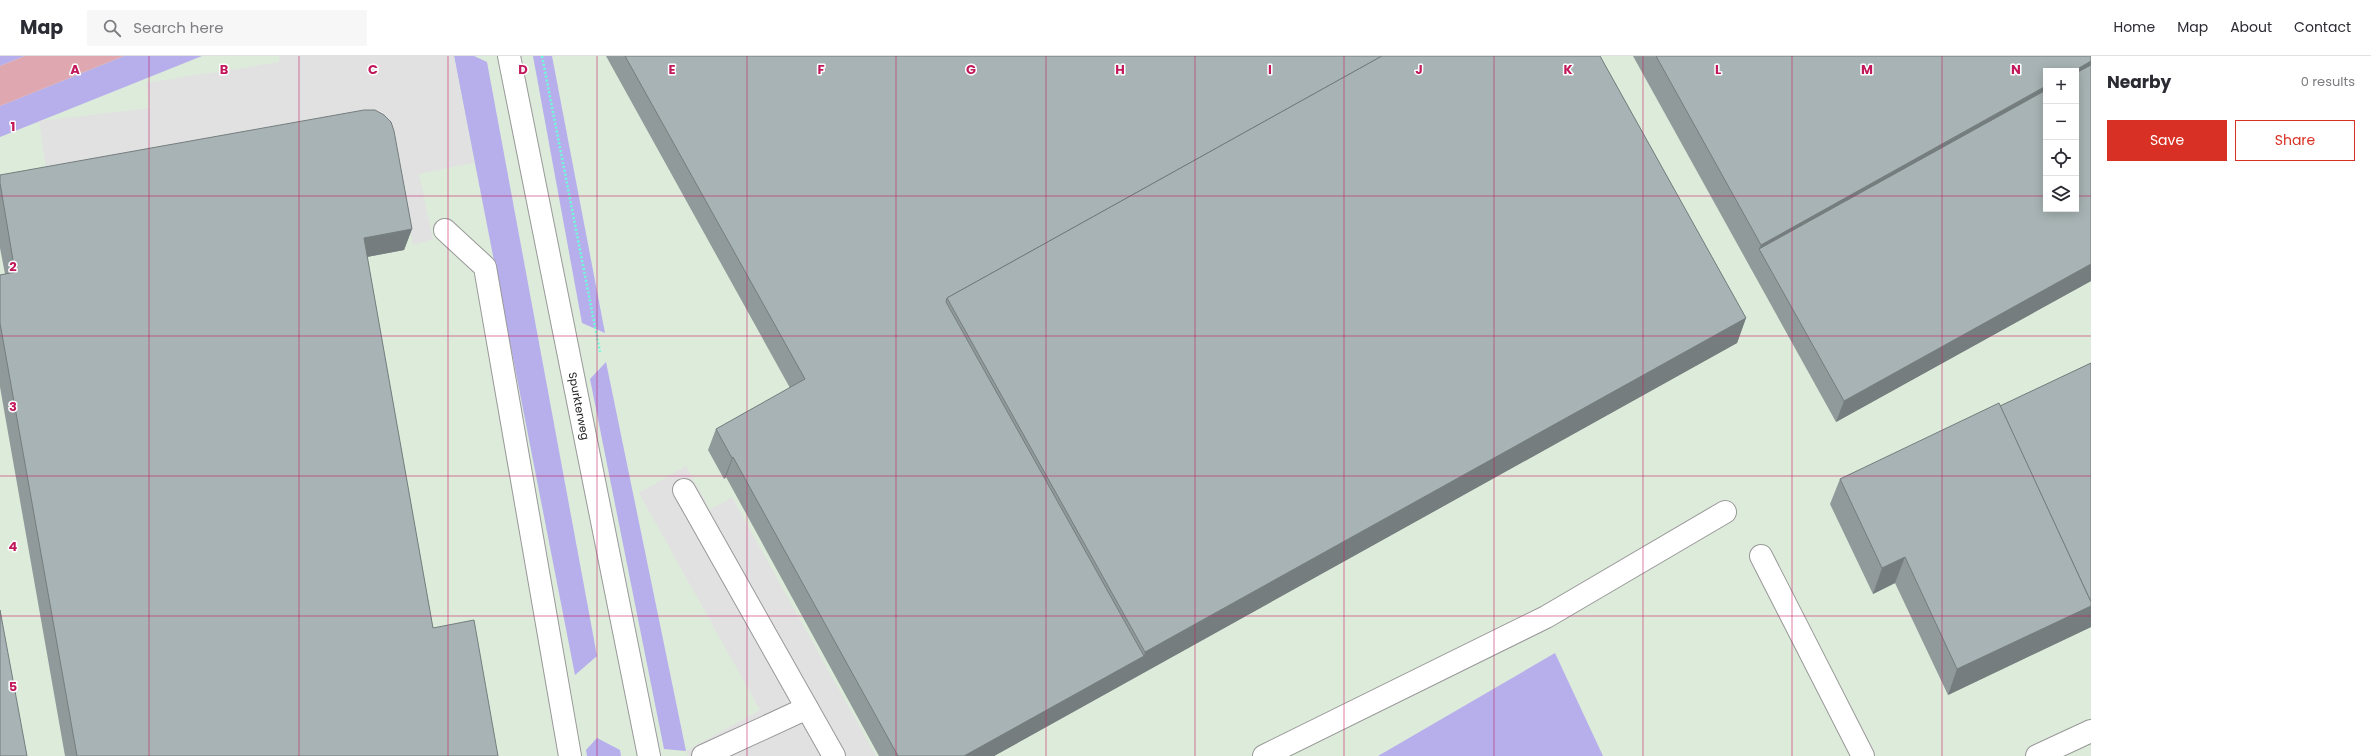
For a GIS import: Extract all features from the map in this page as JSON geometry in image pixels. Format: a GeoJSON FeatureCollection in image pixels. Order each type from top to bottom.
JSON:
{"type":"FeatureCollection","features":[{"type":"Feature","properties":{"kind":"street","name":"Spurkterweg"},"geometry":{"type":"LineString","coordinates":[[509,56],[649,756]]}},
{"type":"Feature","properties":{"kind":"street"},"geometry":{"type":"LineString","coordinates":[[445,230],[484,267],[570,756]]}},
{"type":"Feature","properties":{"kind":"street"},"geometry":{"type":"LineString","coordinates":[[684,490],[834,756]]}},
{"type":"Feature","properties":{"kind":"street"},"geometry":{"type":"LineString","coordinates":[[1264,756],[1546,617],[1725,512]]}},
{"type":"Feature","properties":{"kind":"street"},"geometry":{"type":"LineString","coordinates":[[1761,556],[1863,756]]}},
{"type":"Feature","properties":{"kind":"street"},"geometry":{"type":"LineString","coordinates":[[703,756],[736,750],[807,708]]}},
{"type":"Feature","properties":{"kind":"street"},"geometry":{"type":"LineString","coordinates":[[2036,756],[2091,731]]}},
{"type":"Feature","properties":{"kind":"shaded area"},"geometry":{"type":"Polygon","coordinates":[[[0,56],[2091,56],[2091,756],[0,756],[0,56]]]}},
{"type":"Feature","properties":{"kind":"shaded area"},"geometry":{"type":"Polygon","coordinates":[[[0,56],[25,56],[0,66],[0,56]]]}},
{"type":"Feature","properties":{"kind":"shaded area"},"geometry":{"type":"Polygon","coordinates":[[[25,56],[124,56],[0,106],[0,66],[25,56]]]}},
{"type":"Feature","properties":{"kind":"shaded area"},"geometry":{"type":"Polygon","coordinates":[[[124,56],[202,56],[0,137],[0,106],[124,56]]]}},
{"type":"Feature","properties":{"kind":"shaded area"},"geometry":{"type":"Polygon","coordinates":[[[279,56],[454,56],[474,163],[419,174],[433,239],[413,245],[387,119],[46,167],[39,121],[150,108],[146,83],[279,62],[279,56]]]}},
{"type":"Feature","properties":{"kind":"shaded area"},"geometry":{"type":"Polygon","coordinates":[[[454,56],[474,56],[487,62],[597,656],[575,675],[454,56]]]}},
{"type":"Feature","properties":{"kind":"shaded area"},"geometry":{"type":"Polygon","coordinates":[[[533,56],[552,56],[605,333],[582,323],[533,56]]]}},
{"type":"Feature","properties":{"kind":"shaded area"},"geometry":{"type":"Polygon","coordinates":[[[606,362],[686,751],[664,749],[590,379],[606,362]]]}},
{"type":"Feature","properties":{"kind":"shaded area"},"geometry":{"type":"Polygon","coordinates":[[[686,466],[710,510],[732,497],[876,756],[688,756],[686,751],[760,710],[639,493],[686,466]]]}},
{"type":"Feature","properties":{"kind":"shaded area"},"geometry":{"type":"Polygon","coordinates":[[[1555,653],[1603,756],[1378,756],[1555,653]]]}},
{"type":"Feature","properties":{"kind":"shaded area"},"geometry":{"type":"Polygon","coordinates":[[[597,738],[620,750],[621,756],[587,756],[586,750],[597,738]]]}},
{"type":"Feature","properties":{"kind":"building"},"geometry":{"type":"Polygon","coordinates":[[[625,56],[1382,56],[947,298],[946,302],[1144,656],[964,756],[898,756],[733,457],[732,458],[716,429],[805,379],[625,56]]]}},
{"type":"Feature","properties":{"kind":"building"},"geometry":{"type":"Polygon","coordinates":[[[1382,56],[1600,56],[1746,318],[1145,652],[947,298],[1382,56]]]}},
{"type":"Feature","properties":{"kind":"building"},"geometry":{"type":"Polygon","coordinates":[[[1656,56],[2091,56],[2091,61],[2079,68],[2043,68],[2043,88],[1761,245],[1656,56]]]}},
{"type":"Feature","properties":{"kind":"building"},"geometry":{"type":"Polygon","coordinates":[[[2091,65],[2091,264],[1844,401],[1759,249],[2043,92],[2043,212],[2079,212],[2079,71],[2091,65]]]}},
{"type":"Feature","properties":{"kind":"building"},"geometry":{"type":"Polygon","coordinates":[[[364,110],[375,110],[384,115],[391,122],[394,131],[412,229],[364,238],[433,628],[474,620],[498,756],[77,756],[0,323],[0,275],[15,272],[0,183],[0,175],[364,110]]]}},
{"type":"Feature","properties":{"kind":"building"},"geometry":{"type":"Polygon","coordinates":[[[2091,363],[2091,602],[2000,406],[2091,363]]]}},
{"type":"Feature","properties":{"kind":"building"},"geometry":{"type":"Polygon","coordinates":[[[1999,403],[2091,602],[2091,606],[1957,669],[1905,557],[1882,568],[1840,479],[1999,403]]]}},
{"type":"Feature","properties":{"kind":"building"},"geometry":{"type":"Polygon","coordinates":[[[0,610],[27,756],[0,756],[0,610]]]}}]}
